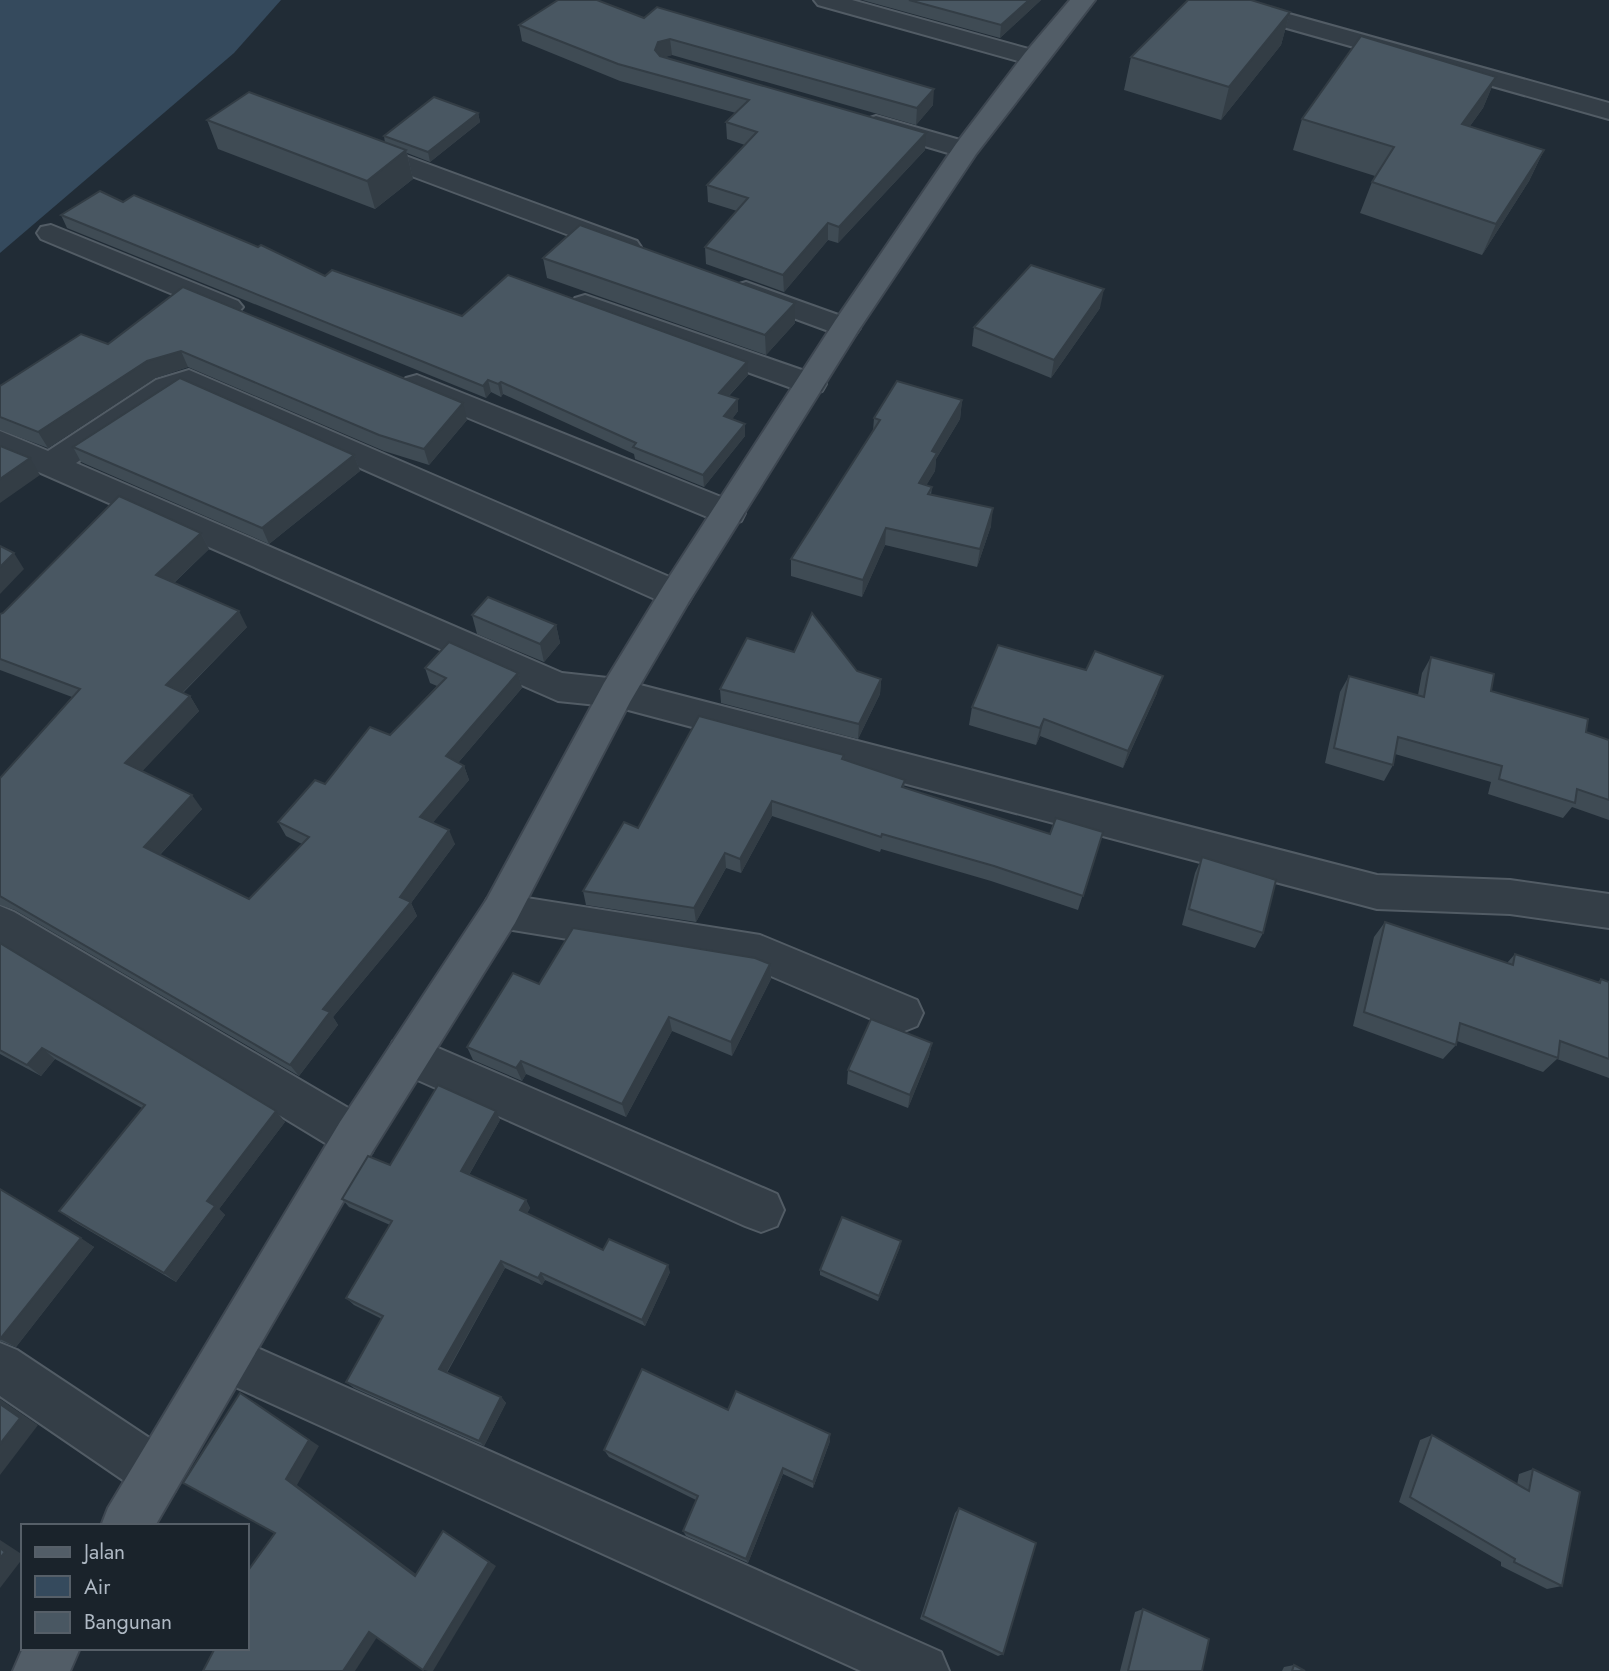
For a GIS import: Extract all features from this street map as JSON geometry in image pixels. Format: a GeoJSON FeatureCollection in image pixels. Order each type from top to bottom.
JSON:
{"type":"FeatureCollection","features":[{"type":"Feature","properties":{"kind":"main road"},"geometry":{"type":"LineString","coordinates":[[127,1524],[356,1137],[501,911],[617,693],[676,594],[845,328],[965,150],[1034,58],[1083,0]]}},
{"type":"Feature","properties":{"kind":"main road"},"geometry":{"type":"LineString","coordinates":[[40,1671],[53,1650]]}},
{"type":"Feature","properties":{"kind":"street"},"geometry":{"type":"LineString","coordinates":[[826,0],[1034,58]]}},
{"type":"Feature","properties":{"kind":"street"},"geometry":{"type":"LineString","coordinates":[[1213,0],[1609,111]]}},
{"type":"Feature","properties":{"kind":"street"},"geometry":{"type":"LineString","coordinates":[[858,119],[965,150]]}},
{"type":"Feature","properties":{"kind":"street"},"geometry":{"type":"LineString","coordinates":[[342,141],[652,256]]}},
{"type":"Feature","properties":{"kind":"street"},"geometry":{"type":"LineString","coordinates":[[51,233],[251,317]]}},
{"type":"Feature","properties":{"kind":"street"},"geometry":{"type":"LineString","coordinates":[[716,280],[845,328]]}},
{"type":"Feature","properties":{"kind":"street"},"geometry":{"type":"LineString","coordinates":[[562,296],[811,384]]}},
{"type":"Feature","properties":{"kind":"street"},"geometry":{"type":"LineString","coordinates":[[393,375],[729,513]]}},
{"type":"Feature","properties":{"kind":"street"},"geometry":{"type":"LineString","coordinates":[[50,465],[167,387],[189,380],[676,594]]}},
{"type":"Feature","properties":{"kind":"street"},"geometry":{"type":"LineString","coordinates":[[0,442],[558,687],[617,693],[1377,892],[1510,897],[1609,911]]}},
{"type":"Feature","properties":{"kind":"street"},"geometry":{"type":"LineString","coordinates":[[94,522],[123,494]]}},
{"type":"Feature","properties":{"kind":"street"},"geometry":{"type":"LineString","coordinates":[[501,911],[761,953],[902,1013]]}},
{"type":"Feature","properties":{"kind":"street"},"geometry":{"type":"LineString","coordinates":[[0,924],[356,1137]]}},
{"type":"Feature","properties":{"kind":"street"},"geometry":{"type":"LineString","coordinates":[[408,1055],[761,1210]]}},
{"type":"Feature","properties":{"kind":"street"},"geometry":{"type":"LineString","coordinates":[[226,1358],[922,1671]]}},
{"type":"Feature","properties":{"kind":"street"},"geometry":{"type":"LineString","coordinates":[[0,1367],[157,1473]]}},
{"type":"Feature","properties":{"kind":"water"},"geometry":{"type":"Polygon","coordinates":[[[0,0],[281,0],[234,53],[0,253],[0,0]]]}},
{"type":"Feature","properties":{"kind":"building"},"geometry":{"type":"Polygon","coordinates":[[[558,0],[597,0],[644,18],[657,7],[934,89],[917,108],[670,39],[658,42],[655,50],[660,56],[926,133],[839,227],[828,223],[783,275],[705,247],[748,198],[707,185],[757,132],[726,122],[749,100],[618,64],[519,25],[558,0]]]}},
{"type":"Feature","properties":{"kind":"building"},"geometry":{"type":"Polygon","coordinates":[[[909,0],[1029,0],[1001,25],[909,0]]]}},
{"type":"Feature","properties":{"kind":"building"},"geometry":{"type":"Polygon","coordinates":[[[1188,0],[1251,0],[1290,12],[1229,87],[1131,57],[1188,0]]]}},
{"type":"Feature","properties":{"kind":"building"},"geometry":{"type":"Polygon","coordinates":[[[1361,36],[1496,77],[1462,124],[1544,150],[1496,224],[1372,182],[1394,147],[1302,119],[1361,36]]]}},
{"type":"Feature","properties":{"kind":"building"},"geometry":{"type":"Polygon","coordinates":[[[249,92],[406,150],[367,181],[207,120],[249,92]]]}},
{"type":"Feature","properties":{"kind":"building"},"geometry":{"type":"Polygon","coordinates":[[[434,97],[478,113],[428,152],[384,136],[434,97]]]}},
{"type":"Feature","properties":{"kind":"building"},"geometry":{"type":"Polygon","coordinates":[[[100,191],[123,202],[134,195],[258,247],[261,245],[325,276],[332,270],[462,316],[508,275],[747,362],[719,393],[738,399],[724,416],[745,424],[703,475],[633,447],[636,443],[501,382],[498,384],[488,380],[483,386],[61,215],[100,191]]]}},
{"type":"Feature","properties":{"kind":"building"},"geometry":{"type":"Polygon","coordinates":[[[580,225],[795,303],[765,335],[543,258],[580,225]]]}},
{"type":"Feature","properties":{"kind":"building"},"geometry":{"type":"Polygon","coordinates":[[[1031,265],[1104,289],[1054,360],[974,327],[1031,265]]]}},
{"type":"Feature","properties":{"kind":"building"},"geometry":{"type":"Polygon","coordinates":[[[183,287],[463,403],[424,449],[379,435],[181,351],[147,361],[38,432],[0,417],[0,386],[81,334],[108,344],[183,287]]]}},
{"type":"Feature","properties":{"kind":"building"},"geometry":{"type":"Polygon","coordinates":[[[180,378],[354,455],[262,528],[73,447],[180,378]]]}},
{"type":"Feature","properties":{"kind":"building"},"geometry":{"type":"Polygon","coordinates":[[[897,381],[962,400],[932,451],[937,453],[919,483],[932,487],[928,494],[993,508],[980,549],[886,528],[863,580],[791,559],[880,420],[874,418],[897,381]]]}},
{"type":"Feature","properties":{"kind":"building"},"geometry":{"type":"Polygon","coordinates":[[[0,446],[30,458],[0,479],[0,446]]]}},
{"type":"Feature","properties":{"kind":"building"},"geometry":{"type":"Polygon","coordinates":[[[119,496],[201,533],[156,575],[239,611],[166,685],[190,696],[125,763],[192,795],[144,847],[249,899],[309,837],[278,822],[315,780],[325,784],[370,727],[390,735],[446,678],[425,668],[449,642],[518,673],[446,756],[464,766],[420,817],[449,830],[400,897],[411,902],[323,1009],[330,1012],[290,1065],[0,896],[0,778],[80,689],[0,659],[0,614],[119,496]]]}},
{"type":"Feature","properties":{"kind":"building"},"geometry":{"type":"Polygon","coordinates":[[[0,546],[14,553],[0,567],[0,546]]]}},
{"type":"Feature","properties":{"kind":"building"},"geometry":{"type":"Polygon","coordinates":[[[488,597],[556,625],[540,644],[472,615],[488,597]]]}},
{"type":"Feature","properties":{"kind":"building"},"geometry":{"type":"Polygon","coordinates":[[[812,613],[857,671],[881,679],[859,724],[720,689],[747,638],[794,652],[812,613]]]}},
{"type":"Feature","properties":{"kind":"building"},"geometry":{"type":"Polygon","coordinates":[[[998,645],[1086,670],[1095,651],[1163,676],[1128,751],[1044,719],[1040,728],[972,707],[998,645]]]}},
{"type":"Feature","properties":{"kind":"building"},"geometry":{"type":"Polygon","coordinates":[[[1431,657],[1494,674],[1491,691],[1588,719],[1586,732],[1609,740],[1609,800],[1577,789],[1575,803],[1499,779],[1502,766],[1398,737],[1393,765],[1334,748],[1349,676],[1424,697],[1431,657]]]}},
{"type":"Feature","properties":{"kind":"building"},"geometry":{"type":"Polygon","coordinates":[[[699,716],[844,755],[842,759],[905,780],[902,787],[1050,834],[1056,818],[1103,832],[1083,896],[994,866],[882,834],[881,837],[772,801],[740,859],[725,853],[694,908],[583,891],[624,822],[638,828],[699,716]]]}},
{"type":"Feature","properties":{"kind":"building"},"geometry":{"type":"Polygon","coordinates":[[[1202,857],[1276,880],[1263,933],[1189,909],[1202,857]]]}},
{"type":"Feature","properties":{"kind":"building"},"geometry":{"type":"Polygon","coordinates":[[[1385,922],[1513,965],[1515,954],[1600,983],[1601,979],[1609,982],[1609,1059],[1560,1041],[1558,1058],[1460,1023],[1456,1045],[1364,1012],[1385,922]]]}},
{"type":"Feature","properties":{"kind":"building"},"geometry":{"type":"Polygon","coordinates":[[[573,928],[755,958],[770,964],[731,1042],[669,1017],[622,1104],[521,1061],[516,1068],[467,1047],[513,973],[539,984],[573,928]]]}},
{"type":"Feature","properties":{"kind":"building"},"geometry":{"type":"Polygon","coordinates":[[[0,943],[276,1111],[207,1201],[215,1206],[164,1273],[59,1211],[145,1105],[42,1048],[27,1065],[0,1050],[0,943]]]}},
{"type":"Feature","properties":{"kind":"building"},"geometry":{"type":"Polygon","coordinates":[[[871,1019],[932,1043],[910,1095],[848,1070],[871,1019]]]}},
{"type":"Feature","properties":{"kind":"building"},"geometry":{"type":"Polygon","coordinates":[[[438,1085],[496,1111],[461,1171],[526,1200],[520,1210],[603,1250],[609,1239],[668,1265],[642,1320],[541,1273],[538,1278],[501,1261],[439,1369],[501,1397],[479,1441],[346,1382],[383,1316],[346,1298],[392,1221],[342,1199],[368,1156],[390,1165],[438,1085]]]}},
{"type":"Feature","properties":{"kind":"building"},"geometry":{"type":"Polygon","coordinates":[[[0,1189],[81,1238],[0,1339],[0,1189]]]}},
{"type":"Feature","properties":{"kind":"building"},"geometry":{"type":"Polygon","coordinates":[[[842,1217],[901,1241],[879,1296],[820,1270],[842,1217]]]}},
{"type":"Feature","properties":{"kind":"building"},"geometry":{"type":"Polygon","coordinates":[[[642,1369],[728,1410],[736,1391],[830,1434],[813,1482],[783,1468],[746,1559],[683,1531],[698,1496],[604,1450],[642,1369]]]}},
{"type":"Feature","properties":{"kind":"building"},"geometry":{"type":"Polygon","coordinates":[[[240,1393],[309,1440],[286,1479],[415,1576],[443,1531],[489,1562],[423,1670],[369,1632],[343,1671],[203,1671],[214,1650],[248,1650],[248,1571],[275,1533],[183,1483],[240,1393]]]}},
{"type":"Feature","properties":{"kind":"building"},"geometry":{"type":"Polygon","coordinates":[[[0,1404],[20,1418],[0,1444],[0,1404]]]}},
{"type":"Feature","properties":{"kind":"building"},"geometry":{"type":"Polygon","coordinates":[[[1432,1435],[1529,1491],[1533,1469],[1580,1492],[1562,1586],[1514,1562],[1515,1559],[1410,1497],[1432,1435]]]}},
{"type":"Feature","properties":{"kind":"building"},"geometry":{"type":"Polygon","coordinates":[[[959,1508],[1036,1543],[1003,1654],[923,1616],[959,1508]]]}},
{"type":"Feature","properties":{"kind":"building"},"geometry":{"type":"Polygon","coordinates":[[[1143,1609],[1209,1639],[1202,1671],[1128,1671],[1143,1609]]]}},
{"type":"Feature","properties":{"kind":"building"},"geometry":{"type":"Polygon","coordinates":[[[1294,1665],[1305,1671],[1292,1671],[1294,1665]]]}}]}
